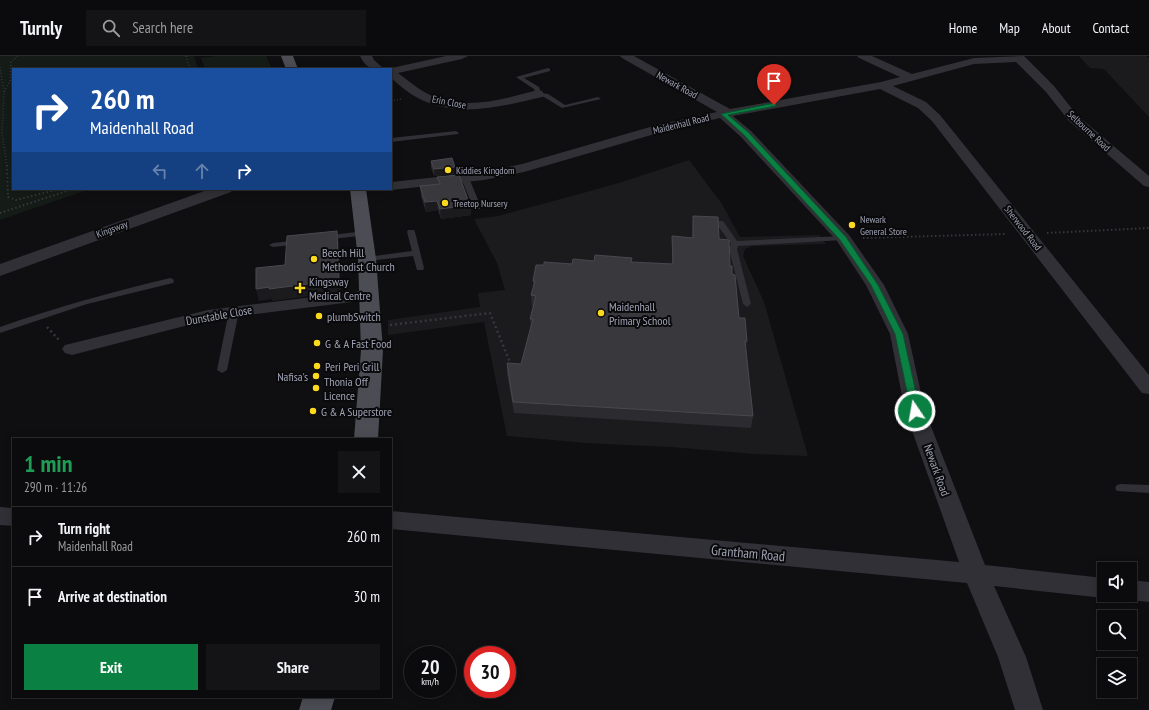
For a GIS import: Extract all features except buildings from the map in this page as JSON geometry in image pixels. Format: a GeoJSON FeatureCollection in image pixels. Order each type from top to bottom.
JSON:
{"type":"FeatureCollection","features":[{"type":"Feature","properties":{"kind":"main road"},"geometry":{"type":"LineString","coordinates":[[287,56],[292,68]]}},
{"type":"Feature","properties":{"kind":"main road"},"geometry":{"type":"LineString","coordinates":[[360,190],[370,295],[372,350],[366,438]]}},
{"type":"Feature","properties":{"kind":"main road"},"geometry":{"type":"LineString","coordinates":[[316,710],[319,698]]}},
{"type":"Feature","properties":{"kind":"street"},"geometry":{"type":"LineString","coordinates":[[366,56],[369,62],[377,68]]}},
{"type":"Feature","properties":{"kind":"street"},"geometry":{"type":"LineString","coordinates":[[392,72],[462,56]]}},
{"type":"Feature","properties":{"kind":"street","name":"Newark Road"},"geometry":{"type":"LineString","coordinates":[[626,56],[725,113],[843,238],[874,285],[899,334],[915,411],[976,574],[1012,657],[1029,710]]}},
{"type":"Feature","properties":{"kind":"street"},"geometry":{"type":"LineString","coordinates":[[863,56],[912,78]]}},
{"type":"Feature","properties":{"kind":"street","name":"Maidenhall Road"},"geometry":{"type":"LineString","coordinates":[[392,186],[465,178],[524,168],[662,128],[725,113],[882,85],[974,61],[1018,57]]}},
{"type":"Feature","properties":{"kind":"street","name":"Selbourne Road"},"geometry":{"type":"LineString","coordinates":[[1018,57],[1050,89],[1073,118],[1149,183]]}},
{"type":"Feature","properties":{"kind":"street","name":"Erin Close"},"geometry":{"type":"LineString","coordinates":[[392,73],[421,95],[438,102],[465,106],[495,105],[538,94]]}},
{"type":"Feature","properties":{"kind":"street","name":"Sherwood Road"},"geometry":{"type":"LineString","coordinates":[[882,85],[922,105],[936,118],[1149,388]]}},
{"type":"Feature","properties":{"kind":"street","name":"Kingsway"},"geometry":{"type":"LineString","coordinates":[[0,270],[222,190]]}},
{"type":"Feature","properties":{"kind":"street","name":"Dunstable Close"},"geometry":{"type":"LineString","coordinates":[[72,349],[208,315],[370,295]]}},
{"type":"Feature","properties":{"kind":"street"},"geometry":{"type":"LineString","coordinates":[[0,516],[12,517]]}},
{"type":"Feature","properties":{"kind":"street","name":"Grantham Road"},"geometry":{"type":"LineString","coordinates":[[392,520],[976,574],[1097,587]]}},
{"type":"Feature","properties":{"kind":"street"},"geometry":{"type":"LineString","coordinates":[[1137,591],[1149,592]]}},
{"type":"Feature","properties":{"kind":"lane"},"geometry":{"type":"LineString","coordinates":[[548,70],[519,77],[537,88],[538,94],[546,95],[564,107],[598,99]]}},
{"type":"Feature","properties":{"kind":"lane"},"geometry":{"type":"LineString","coordinates":[[392,140],[456,132]]}},
{"type":"Feature","properties":{"kind":"lane"},"geometry":{"type":"LineString","coordinates":[[465,178],[477,207]]}},
{"type":"Feature","properties":{"kind":"lane"},"geometry":{"type":"LineString","coordinates":[[720,223],[735,244]]}},
{"type":"Feature","properties":{"kind":"lane"},"geometry":{"type":"LineString","coordinates":[[411,232],[420,268]]}},
{"type":"Feature","properties":{"kind":"lane"},"geometry":{"type":"LineString","coordinates":[[273,245],[364,233]]}},
{"type":"Feature","properties":{"kind":"lane"},"geometry":{"type":"LineString","coordinates":[[735,244],[843,238]]}},
{"type":"Feature","properties":{"kind":"lane"},"geometry":{"type":"LineString","coordinates":[[735,244],[733,249],[747,304]]}},
{"type":"Feature","properties":{"kind":"lane"},"geometry":{"type":"LineString","coordinates":[[367,259],[416,253]]}},
{"type":"Feature","properties":{"kind":"lane"},"geometry":{"type":"LineString","coordinates":[[0,330],[37,316],[117,293],[170,281]]}},
{"type":"Feature","properties":{"kind":"lane"},"geometry":{"type":"LineString","coordinates":[[222,370],[234,311]]}},
{"type":"Feature","properties":{"kind":"lane"},"geometry":{"type":"LineString","coordinates":[[1122,488],[1149,489]]}},
{"type":"Feature","properties":{"kind":"path"},"geometry":{"type":"LineString","coordinates":[[4,92],[10,81],[11,62],[18,56]]}},
{"type":"Feature","properties":{"kind":"path"},"geometry":{"type":"LineString","coordinates":[[186,56],[190,68]]}},
{"type":"Feature","properties":{"kind":"path"},"geometry":{"type":"LineString","coordinates":[[0,67],[4,92],[2,133],[8,173],[8,197],[16,200],[56,190]]}},
{"type":"Feature","properties":{"kind":"path"},"geometry":{"type":"LineString","coordinates":[[0,213],[70,190]]}},
{"type":"Feature","properties":{"kind":"path"},"geometry":{"type":"LineString","coordinates":[[843,238],[1149,228]]}},
{"type":"Feature","properties":{"kind":"path"},"geometry":{"type":"LineString","coordinates":[[387,326],[490,313],[512,368]]}},
{"type":"Feature","properties":{"kind":"shaded area"},"geometry":{"type":"Polygon","coordinates":[[[0,56],[194,56],[198,68],[12,68],[12,190],[87,190],[0,220],[0,56]]]}},
{"type":"Feature","properties":{"kind":"shaded area"},"geometry":{"type":"Polygon","coordinates":[[[216,56],[266,56],[272,68],[205,68],[201,58],[216,56]]]}},
{"type":"Feature","properties":{"kind":"shaded area"},"geometry":{"type":"Polygon","coordinates":[[[1079,56],[1146,56],[1149,58],[1149,117],[1104,69],[1090,68],[1079,56]]]}},
{"type":"Feature","properties":{"kind":"shaded area","name":"Maidenhall Primary School"},"geometry":{"type":"Polygon","coordinates":[[[689,160],[722,204],[740,237],[819,235],[826,244],[753,246],[745,249],[743,256],[764,302],[808,456],[586,443],[507,436],[484,322],[388,335],[388,320],[480,307],[478,293],[505,290],[497,263],[474,219],[498,216],[583,193],[689,160]]]}},
{"type":"Feature","properties":{"kind":"place","name":"Kiddies Kingdom"},"geometry":{"type":"Point","coordinates":[448,170]}},
{"type":"Feature","properties":{"kind":"place","name":"Treetop Nursery"},"geometry":{"type":"Point","coordinates":[445,203]}},
{"type":"Feature","properties":{"kind":"place","name":"Newark General Store"},"geometry":{"type":"Point","coordinates":[852,225]}},
{"type":"Feature","properties":{"kind":"place","name":"Beech Hill Methodist Church"},"geometry":{"type":"Point","coordinates":[314,259]}},
{"type":"Feature","properties":{"kind":"place","name":"Kingsway Medical Centre"},"geometry":{"type":"Point","coordinates":[300,288]}},
{"type":"Feature","properties":{"kind":"place","name":"Maidenhall Primary School"},"geometry":{"type":"Point","coordinates":[601,313]}},
{"type":"Feature","properties":{"kind":"place","name":"plumbSwitch"},"geometry":{"type":"Point","coordinates":[319,316]}},
{"type":"Feature","properties":{"kind":"place","name":"G & A Fast Food"},"geometry":{"type":"Point","coordinates":[317,343]}},
{"type":"Feature","properties":{"kind":"place","name":"Peri Peri Grill"},"geometry":{"type":"Point","coordinates":[317,366]}},
{"type":"Feature","properties":{"kind":"place","name":"Nafisa's"},"geometry":{"type":"Point","coordinates":[316,376]}},
{"type":"Feature","properties":{"kind":"place","name":"Thonia Off Licence"},"geometry":{"type":"Point","coordinates":[316,388]}},
{"type":"Feature","properties":{"kind":"place","name":"G & A Superstore"},"geometry":{"type":"Point","coordinates":[313,411]}},
{"type":"Feature","properties":{"kind":"route"},"geometry":{"type":"LineString","coordinates":[[774,105],[723,114],[746,134],[843,238],[874,285],[899,334],[915,411]]}}]}
